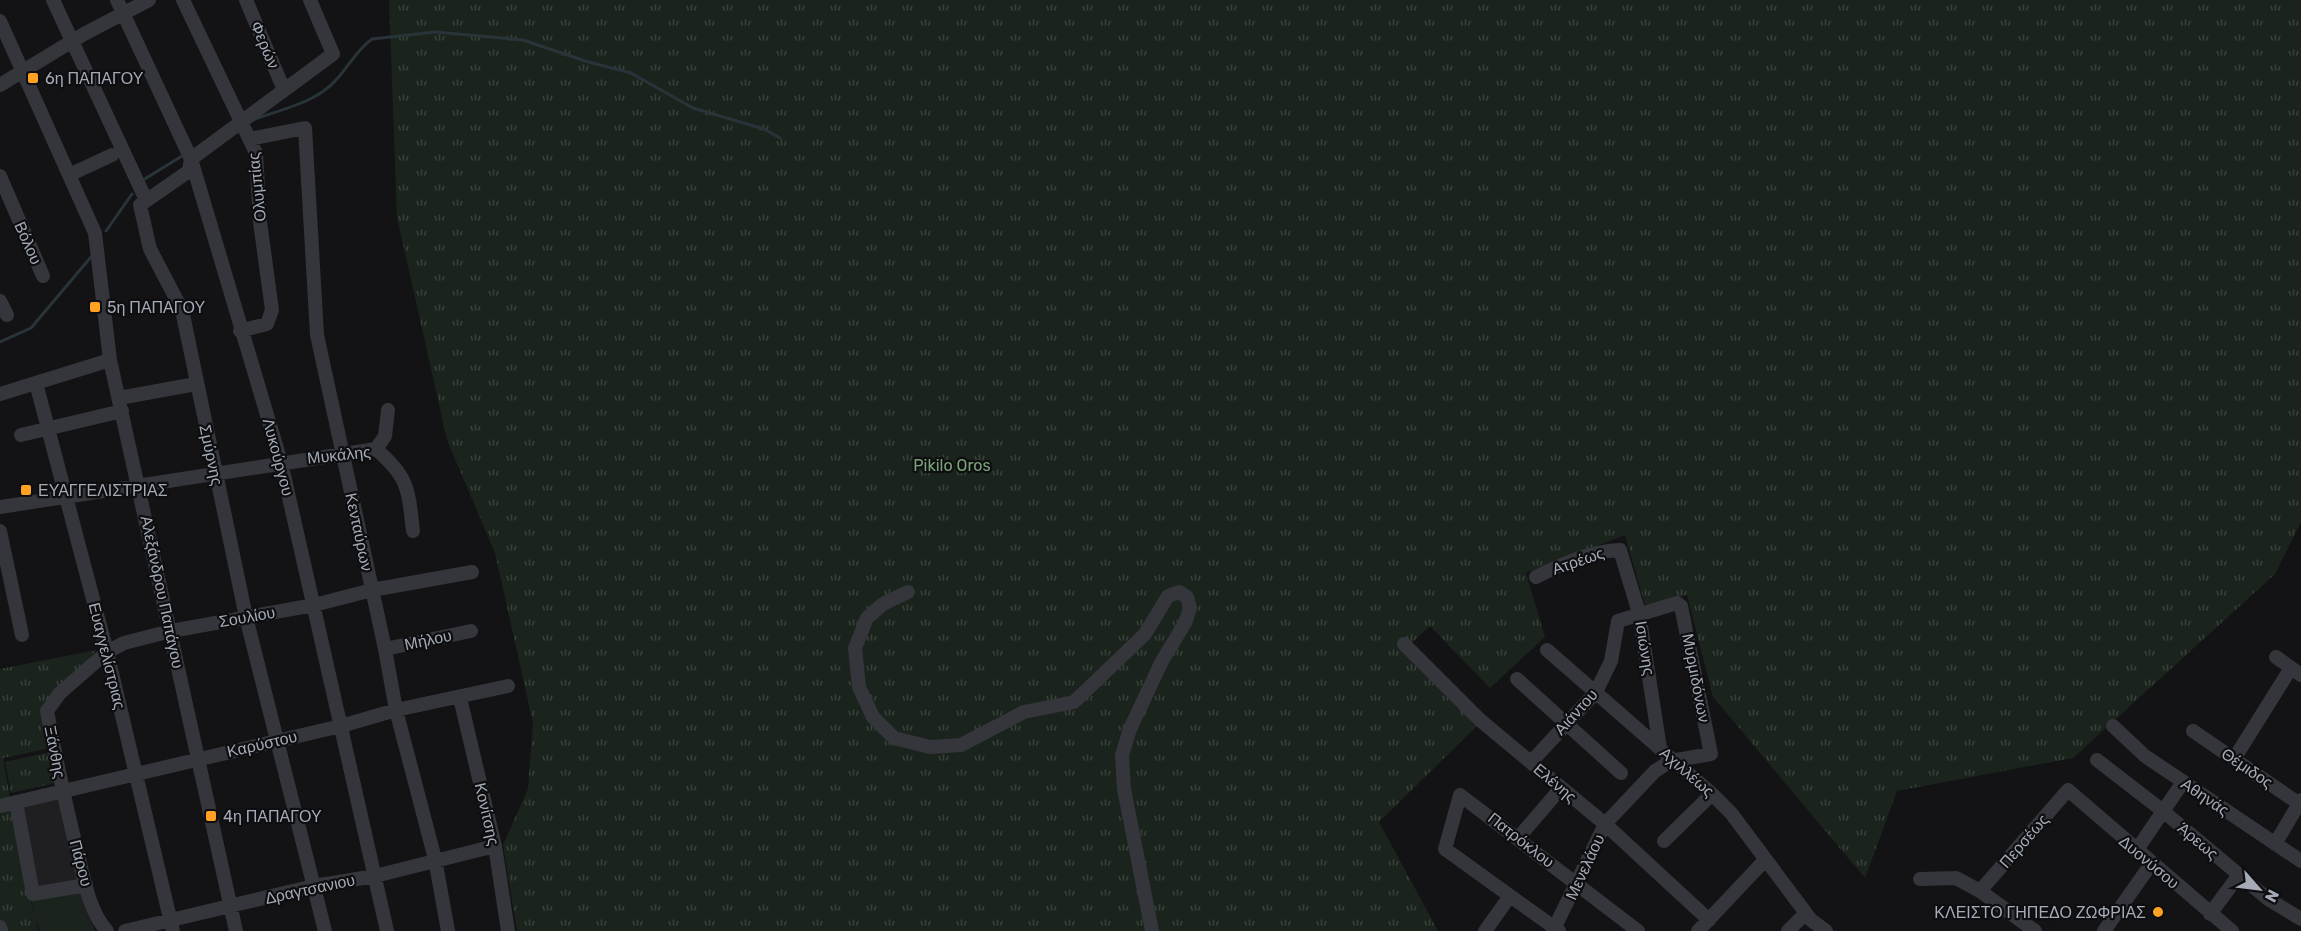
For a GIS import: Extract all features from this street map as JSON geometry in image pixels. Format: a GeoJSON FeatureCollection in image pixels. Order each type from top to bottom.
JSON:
{"type":"FeatureCollection","features":[{"type":"Feature","properties":{"kind":"street","name":"Σμύρνης"},"geometry":{"type":"LineString","coordinates":[[53,0],[146,200],[140,205],[150,249],[182,310],[246,617],[325,931]]}},
{"type":"Feature","properties":{"kind":"street"},"geometry":{"type":"LineString","coordinates":[[0,85],[71,42],[120,6],[149,0]]}},
{"type":"Feature","properties":{"kind":"street","name":"Ολυμπίας"},"geometry":{"type":"LineString","coordinates":[[183,0],[242,120],[256,157],[260,222],[272,310],[267,324],[240,331]]}},
{"type":"Feature","properties":{"kind":"street","name":"Φερών"},"geometry":{"type":"LineString","coordinates":[[246,0],[284,90]]}},
{"type":"Feature","properties":{"kind":"street"},"geometry":{"type":"LineString","coordinates":[[146,200],[189,171],[191,159],[333,54],[310,0]]}},
{"type":"Feature","properties":{"kind":"street","name":"Λυκούργου"},"geometry":{"type":"LineString","coordinates":[[120,6],[191,159],[240,331],[281,462],[387,931]]}},
{"type":"Feature","properties":{"kind":"street","name":"Αλεξάνδρου Παπάγου"},"geometry":{"type":"LineString","coordinates":[[0,21],[95,233],[110,360],[236,931]]}},
{"type":"Feature","properties":{"kind":"street","name":"Κενταύρων"},"geometry":{"type":"LineString","coordinates":[[250,139],[305,128],[317,335],[385,649],[396,710],[435,859],[448,931]]}},
{"type":"Feature","properties":{"kind":"street"},"geometry":{"type":"LineString","coordinates":[[69,175],[112,155]]}},
{"type":"Feature","properties":{"kind":"street","name":"Βόλου"},"geometry":{"type":"LineString","coordinates":[[0,176],[43,276]]}},
{"type":"Feature","properties":{"kind":"street"},"geometry":{"type":"LineString","coordinates":[[0,302],[7,315]]}},
{"type":"Feature","properties":{"kind":"street"},"geometry":{"type":"LineString","coordinates":[[0,394],[110,360]]}},
{"type":"Feature","properties":{"kind":"street","name":"Ευαγγελίστριας"},"geometry":{"type":"LineString","coordinates":[[36,383],[107,652],[171,925]]}},
{"type":"Feature","properties":{"kind":"street"},"geometry":{"type":"LineString","coordinates":[[21,435],[120,404],[196,384]]}},
{"type":"Feature","properties":{"kind":"street"},"geometry":{"type":"LineString","coordinates":[[376,449],[385,436],[388,410]]}},
{"type":"Feature","properties":{"kind":"street","name":"Μυκάλης"},"geometry":{"type":"LineString","coordinates":[[0,507],[215,472],[376,449],[398,469],[409,489],[413,531]]}},
{"type":"Feature","properties":{"kind":"street"},"geometry":{"type":"LineString","coordinates":[[0,531],[22,635]]}},
{"type":"Feature","properties":{"kind":"street","name":"Ατρέως"},"geometry":{"type":"LineString","coordinates":[[1536,577],[1577,559],[1606,550],[1620,550]]}},
{"type":"Feature","properties":{"kind":"street","name":"Ισιώνης"},"geometry":{"type":"LineString","coordinates":[[1620,550],[1639,613],[1660,748]]}},
{"type":"Feature","properties":{"kind":"street","name":"Σουλίου"},"geometry":{"type":"LineString","coordinates":[[47,711],[60,693],[107,652],[124,643],[171,631],[472,572]]}},
{"type":"Feature","properties":{"kind":"street"},"geometry":{"type":"LineString","coordinates":[[908,592],[883,604],[867,618],[855,648],[858,687],[873,717],[894,738],[930,747],[961,745],[1024,712],[1074,702],[1145,634],[1168,596],[1179,592],[1187,597],[1190,608],[1185,623],[1162,661],[1130,729],[1122,755],[1124,789],[1152,931]]}},
{"type":"Feature","properties":{"kind":"street","name":"Μυρμιδόνων"},"geometry":{"type":"LineString","coordinates":[[1639,613],[1677,603],[1681,606],[1711,754],[1671,760]]}},
{"type":"Feature","properties":{"kind":"street","name":"Αιάντου"},"geometry":{"type":"LineString","coordinates":[[1531,762],[1596,692],[1611,661],[1618,621],[1639,613]]}},
{"type":"Feature","properties":{"kind":"street","name":"Μήλου"},"geometry":{"type":"LineString","coordinates":[[385,649],[471,631]]}},
{"type":"Feature","properties":{"kind":"street","name":"Ελένης"},"geometry":{"type":"LineString","coordinates":[[1404,644],[1480,720],[1605,824],[1709,920]]}},
{"type":"Feature","properties":{"kind":"street","name":"Αχιλλέως"},"geometry":{"type":"LineString","coordinates":[[1547,650],[1731,813],[1806,913],[1826,931]]}},
{"type":"Feature","properties":{"kind":"street"},"geometry":{"type":"LineString","coordinates":[[2234,759],[2296,672],[2276,657]]}},
{"type":"Feature","properties":{"kind":"street"},"geometry":{"type":"LineString","coordinates":[[1517,679],[1622,773]]}},
{"type":"Feature","properties":{"kind":"street","name":"Καρύστου"},"geometry":{"type":"LineString","coordinates":[[0,806],[135,776],[341,726],[396,710],[508,686]]}},
{"type":"Feature","properties":{"kind":"street","name":"Κονίτσης"},"geometry":{"type":"LineString","coordinates":[[460,698],[495,846],[508,931]]}},
{"type":"Feature","properties":{"kind":"street","name":"Ξάνθης"},"geometry":{"type":"LineString","coordinates":[[47,711],[63,793]]}},
{"type":"Feature","properties":{"kind":"street","name":"Αθηνάς"},"geometry":{"type":"LineString","coordinates":[[2113,726],[2145,756],[2301,861]]}},
{"type":"Feature","properties":{"kind":"street","name":"Θέμιδος"},"geometry":{"type":"LineString","coordinates":[[2193,731],[2300,803]]}},
{"type":"Feature","properties":{"kind":"street","name":"Μενελάου"},"geometry":{"type":"LineString","coordinates":[[1556,930],[1605,824],[1655,771],[1671,760]]}},
{"type":"Feature","properties":{"kind":"street","name":"Άρεως"},"geometry":{"type":"LineString","coordinates":[[2097,760],[2163,811],[2268,899],[2301,919]]}},
{"type":"Feature","properties":{"kind":"street"},"geometry":{"type":"LineString","coordinates":[[2136,851],[2183,782]]}},
{"type":"Feature","properties":{"kind":"street"},"geometry":{"type":"LineString","coordinates":[[1519,837],[1561,788]]}},
{"type":"Feature","properties":{"kind":"street","name":"Δυονύσου"},"geometry":{"type":"LineString","coordinates":[[2068,790],[2151,864],[2232,931]]}},
{"type":"Feature","properties":{"kind":"street","name":"Περσέως"},"geometry":{"type":"LineString","coordinates":[[1980,891],[2068,790]]}},
{"type":"Feature","properties":{"kind":"street","name":"Πάρου"},"geometry":{"type":"LineString","coordinates":[[63,793],[86,885],[94,910],[106,931]]}},
{"type":"Feature","properties":{"kind":"street"},"geometry":{"type":"LineString","coordinates":[[1664,841],[1712,794]]}},
{"type":"Feature","properties":{"kind":"street","name":"Πατρόκλου"},"geometry":{"type":"LineString","coordinates":[[1510,896],[1445,849],[1460,795],[1519,837],[1638,931]]}},
{"type":"Feature","properties":{"kind":"street"},"geometry":{"type":"LineString","coordinates":[[16,802],[33,894],[86,885]]}},
{"type":"Feature","properties":{"kind":"street"},"geometry":{"type":"LineString","coordinates":[[2275,844],[2300,803]]}},
{"type":"Feature","properties":{"kind":"street","name":"Δραγτσανιου"},"geometry":{"type":"LineString","coordinates":[[124,931],[171,925],[230,906],[314,886],[375,876],[435,859],[495,846]]}},
{"type":"Feature","properties":{"kind":"street"},"geometry":{"type":"LineString","coordinates":[[1698,931],[1765,860]]}},
{"type":"Feature","properties":{"kind":"street"},"geometry":{"type":"LineString","coordinates":[[2104,931],[2151,864]]}},
{"type":"Feature","properties":{"kind":"street"},"geometry":{"type":"LineString","coordinates":[[2210,914],[2239,875]]}},
{"type":"Feature","properties":{"kind":"street"},"geometry":{"type":"LineString","coordinates":[[1920,879],[1956,878],[1980,891],[2036,931]]}},
{"type":"Feature","properties":{"kind":"street"},"geometry":{"type":"LineString","coordinates":[[1485,931],[1510,896],[1556,930]]}},
{"type":"Feature","properties":{"kind":"street"},"geometry":{"type":"LineString","coordinates":[[1788,931],[1806,913]]}},
{"type":"Feature","properties":{"kind":"street"},"geometry":{"type":"LineString","coordinates":[[0,927],[1,931]]}},
{"type":"Feature","properties":{"kind":"shaded area"},"geometry":{"type":"Polygon","coordinates":[[[62,797],[80,883],[95,931],[40,931],[35,921],[17,806],[62,797]]]}},
{"type":"Feature","properties":{"kind":"green space","name":"Pikilo Oros"},"geometry":{"type":"Polygon","coordinates":[[[389,0],[2301,0],[2301,522],[2275,574],[2073,758],[1897,791],[1865,878],[1713,697],[1687,595],[1645,605],[1625,535],[1526,573],[1545,637],[1490,688],[1430,626],[1403,651],[1478,725],[1379,822],[1438,931],[517,931],[503,845],[528,789],[533,723],[495,553],[447,440],[397,217],[389,0]]]}},
{"type":"Feature","properties":{"kind":"green space"},"geometry":{"type":"Polygon","coordinates":[[[96,650],[49,717],[55,747],[3,758],[19,850],[38,931],[0,931],[0,669],[96,650]]]}},
{"type":"Feature","properties":{"kind":"green space"},"geometry":{"type":"Polygon","coordinates":[[[55,751],[64,781],[11,793],[5,762],[55,751]]]}},
{"type":"Feature","properties":{"kind":"green space"},"geometry":{"type":"Polygon","coordinates":[[[77,889],[90,931],[43,931],[34,909],[33,899],[77,889]]]}},
{"type":"Feature","properties":{"kind":"waterway"},"geometry":{"type":"LineString","coordinates":[[255,119],[308,100],[327,89],[361,48],[372,39],[435,32],[523,40],[585,61],[631,73],[693,108],[764,129],[780,138]]}},
{"type":"Feature","properties":{"kind":"waterway"},"geometry":{"type":"LineString","coordinates":[[143,180],[182,156]]}},
{"type":"Feature","properties":{"kind":"waterway"},"geometry":{"type":"LineString","coordinates":[[106,231],[132,194]]}},
{"type":"Feature","properties":{"kind":"waterway"},"geometry":{"type":"LineString","coordinates":[[0,342],[31,328],[91,257]]}},
{"type":"Feature","properties":{"kind":"place","name":"6η ΠΑΠΑΓΟΥ"},"geometry":{"type":"Point","coordinates":[33,78]}},
{"type":"Feature","properties":{"kind":"place","name":"5η ΠΑΠΑΓΟΥ"},"geometry":{"type":"Point","coordinates":[95,307]}},
{"type":"Feature","properties":{"kind":"place","name":"ΕΥΑΓΓΕΛΙΣΤΡΙΑΣ"},"geometry":{"type":"Point","coordinates":[26,490]}},
{"type":"Feature","properties":{"kind":"place","name":"4η ΠΑΠΑΓΟΥ"},"geometry":{"type":"Point","coordinates":[211,816]}},
{"type":"Feature","properties":{"kind":"place","name":"ΚΛΕΙΣΤΟ ΓΗΠΕΔΟ ΖΩΦΡΙΑΣ"},"geometry":{"type":"Point","coordinates":[2158,912]}}]}
